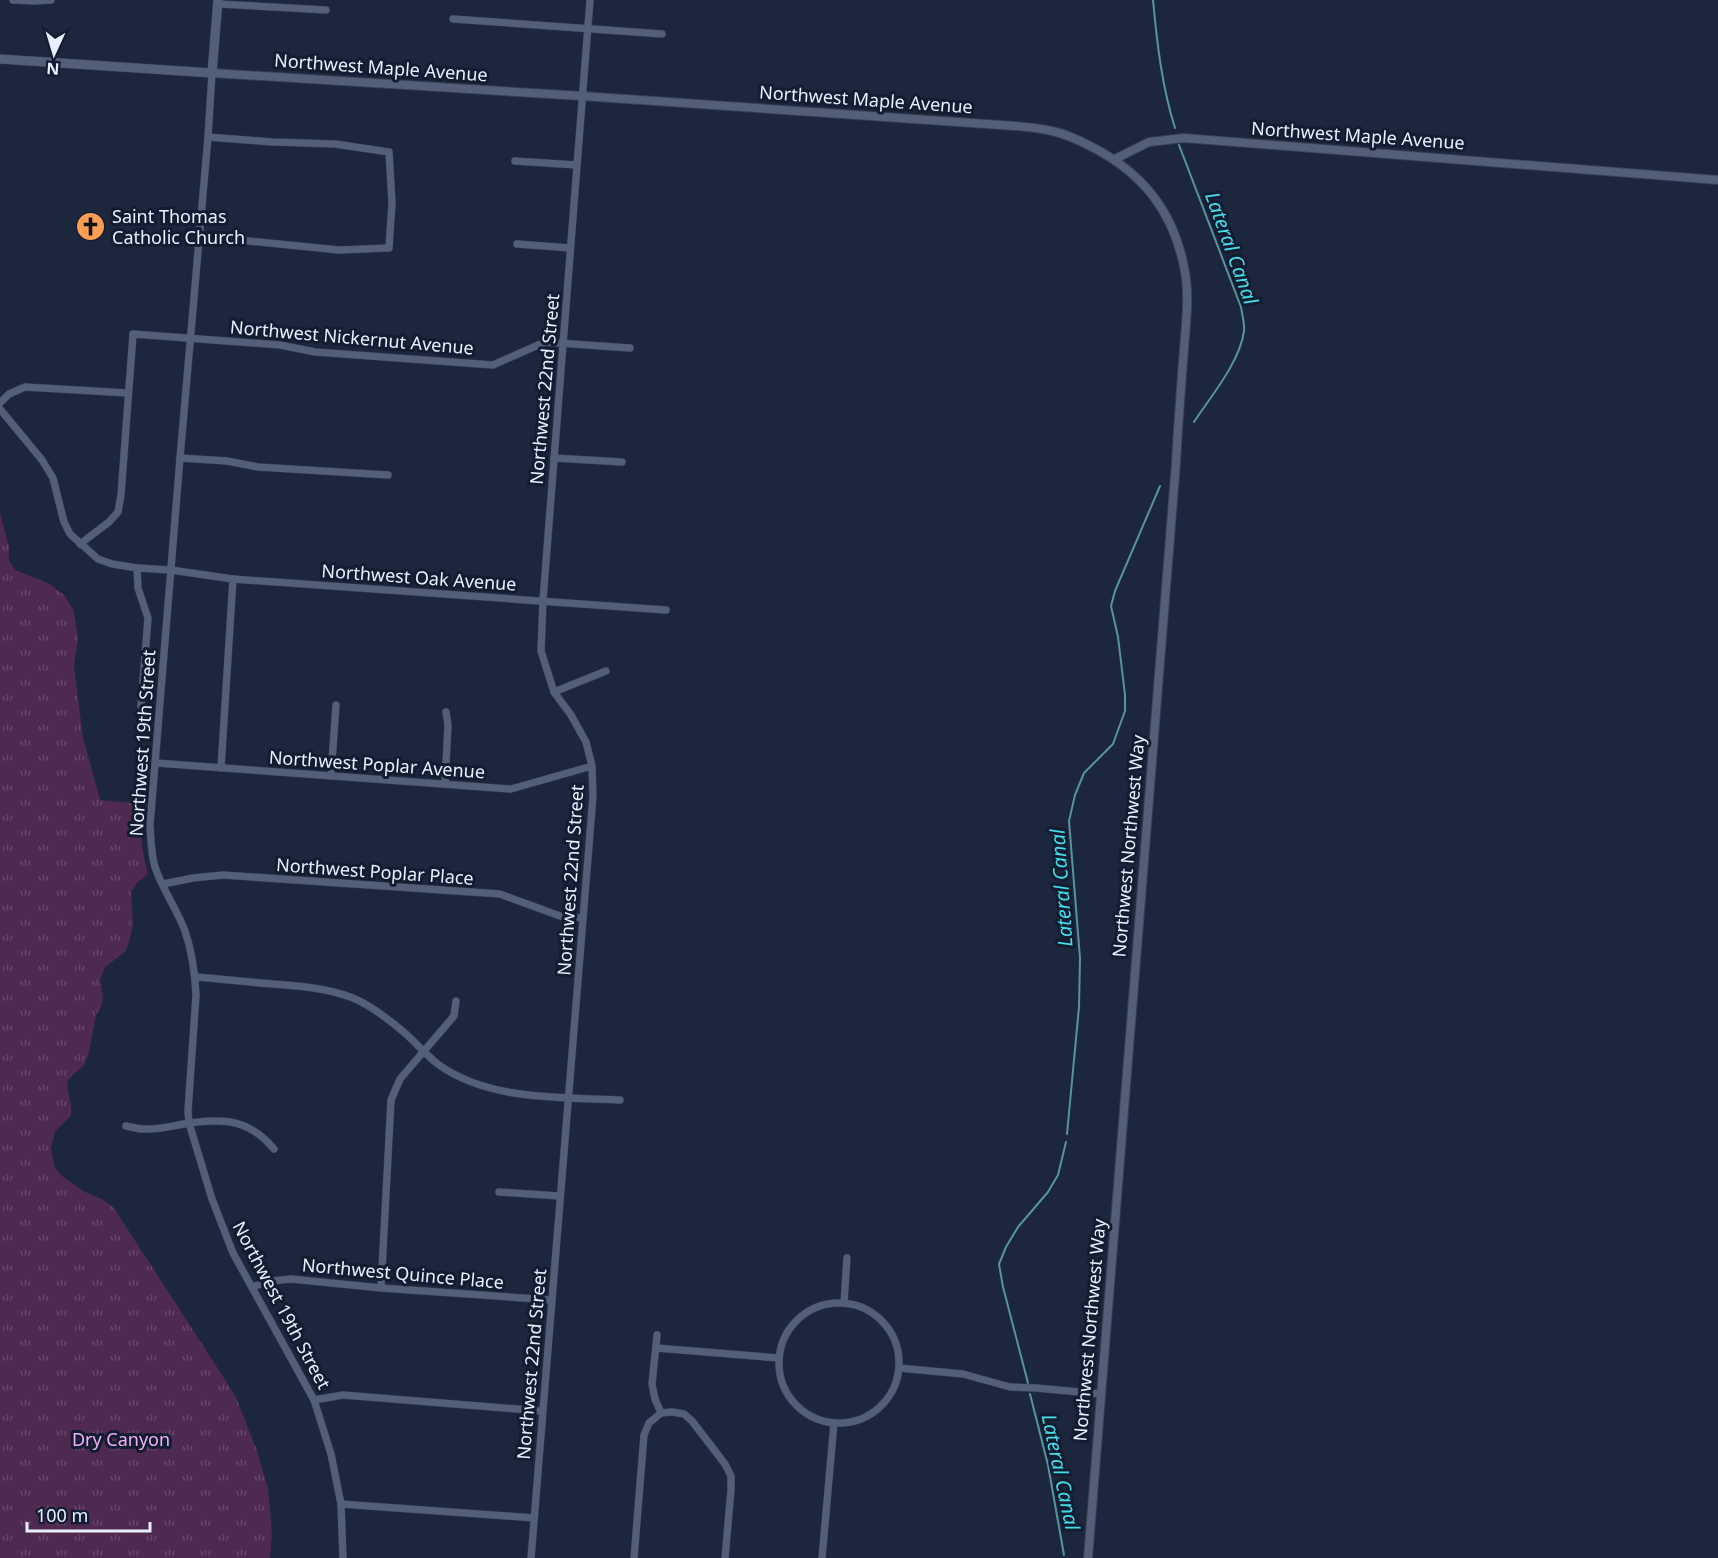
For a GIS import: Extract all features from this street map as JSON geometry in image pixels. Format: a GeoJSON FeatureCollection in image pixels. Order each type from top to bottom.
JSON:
{"type":"FeatureCollection","features":[{"type":"Feature","properties":{"kind":"main road","name":"Northwest 19th Street"},"geometry":{"type":"LineString","coordinates":[[212,73],[218,2]]}},
{"type":"Feature","properties":{"kind":"main road","name":"Northwest Maple Avenue"},"geometry":{"type":"LineString","coordinates":[[0,59],[212,73]]}},
{"type":"Feature","properties":{"kind":"street"},"geometry":{"type":"LineString","coordinates":[[13,0],[51,0]]}},
{"type":"Feature","properties":{"kind":"street","name":"Northwest 22nd Street"},"geometry":{"type":"LineString","coordinates":[[531,1558],[593,796],[592,766],[586,742],[571,715],[554,692],[541,651],[543,600],[590,0]]}},
{"type":"Feature","properties":{"kind":"street"},"geometry":{"type":"LineString","coordinates":[[218,2],[326,10]]}},
{"type":"Feature","properties":{"kind":"street"},"geometry":{"type":"LineString","coordinates":[[453,19],[662,33]]}},
{"type":"Feature","properties":{"kind":"street","name":"Northwest Maple Avenue"},"geometry":{"type":"LineString","coordinates":[[212,73],[1015,126],[1053,131],[1116,159],[1149,142],[1184,138],[1718,180]]}},
{"type":"Feature","properties":{"kind":"street","name":"Northwest 19th Street"},"geometry":{"type":"LineString","coordinates":[[212,73],[150,825],[151,847],[155,867],[184,928],[196,977],[189,1123],[212,1199],[233,1254],[314,1400],[331,1454],[341,1504],[343,1558]]}},
{"type":"Feature","properties":{"kind":"street"},"geometry":{"type":"LineString","coordinates":[[199,236],[339,250],[389,248],[392,203],[389,152],[335,144],[208,137]]}},
{"type":"Feature","properties":{"kind":"street","name":"Northwest Northwest Way"},"geometry":{"type":"LineString","coordinates":[[1088,1558],[1176,463],[1187,296],[1185,268],[1178,241],[1168,218],[1154,195],[1116,159]]}},
{"type":"Feature","properties":{"kind":"street"},"geometry":{"type":"LineString","coordinates":[[515,161],[576,165]]}},
{"type":"Feature","properties":{"kind":"street"},"geometry":{"type":"LineString","coordinates":[[517,244],[570,248]]}},
{"type":"Feature","properties":{"kind":"street","name":"Northwest Nickernut Avenue"},"geometry":{"type":"LineString","coordinates":[[128,393],[133,334],[280,345],[315,352],[493,364],[545,342],[630,348]]}},
{"type":"Feature","properties":{"kind":"street"},"geometry":{"type":"LineString","coordinates":[[0,403],[9,394],[25,387],[128,393],[121,495],[117,512],[109,522],[80,544]]}},
{"type":"Feature","properties":{"kind":"street","name":"Northwest Oak Avenue"},"geometry":{"type":"LineString","coordinates":[[0,409],[42,460],[53,478],[64,522],[70,534],[98,560],[137,568],[171,570],[233,579],[666,610]]}},
{"type":"Feature","properties":{"kind":"street"},"geometry":{"type":"LineString","coordinates":[[180,458],[227,461],[258,467],[388,475]]}},
{"type":"Feature","properties":{"kind":"street"},"geometry":{"type":"LineString","coordinates":[[554,458],[622,462]]}},
{"type":"Feature","properties":{"kind":"street"},"geometry":{"type":"LineString","coordinates":[[137,568],[138,588],[148,618],[141,706]]}},
{"type":"Feature","properties":{"kind":"street"},"geometry":{"type":"LineString","coordinates":[[221,768],[233,579]]}},
{"type":"Feature","properties":{"kind":"street"},"geometry":{"type":"LineString","coordinates":[[554,692],[606,671]]}},
{"type":"Feature","properties":{"kind":"street"},"geometry":{"type":"LineString","coordinates":[[331,776],[336,705]]}},
{"type":"Feature","properties":{"kind":"street"},"geometry":{"type":"LineString","coordinates":[[445,784],[448,725],[446,712]]}},
{"type":"Feature","properties":{"kind":"street","name":"Northwest Poplar Avenue"},"geometry":{"type":"LineString","coordinates":[[156,763],[511,789],[592,766]]}},
{"type":"Feature","properties":{"kind":"street","name":"Northwest Poplar Place"},"geometry":{"type":"LineString","coordinates":[[163,884],[223,875],[500,894],[560,916],[583,918]]}},
{"type":"Feature","properties":{"kind":"street"},"geometry":{"type":"LineString","coordinates":[[196,977],[307,987],[355,999],[406,1034],[440,1065],[487,1087],[515,1093],[620,1100]]}},
{"type":"Feature","properties":{"kind":"street"},"geometry":{"type":"LineString","coordinates":[[381,1288],[391,1100],[400,1079],[454,1016],[456,1001]]}},
{"type":"Feature","properties":{"kind":"street"},"geometry":{"type":"LineString","coordinates":[[126,1126],[142,1130],[218,1120],[233,1121],[249,1128],[265,1139],[274,1149]]}},
{"type":"Feature","properties":{"kind":"street"},"geometry":{"type":"LineString","coordinates":[[499,1192],[560,1196]]}},
{"type":"Feature","properties":{"kind":"street"},"geometry":{"type":"LineString","coordinates":[[844,1303],[847,1258]]}},
{"type":"Feature","properties":{"kind":"street","name":"Northwest Quince Place"},"geometry":{"type":"LineString","coordinates":[[252,1287],[271,1281],[291,1279],[551,1300]]}},
{"type":"Feature","properties":{"kind":"street"},"geometry":{"type":"LineString","coordinates":[[830,1303],[851,1303],[870,1311],[886,1325],[896,1343],[900,1364],[896,1384],[885,1402],[869,1416],[849,1423],[828,1423],[810,1417],[795,1406],[784,1390],[778,1372],[778,1358],[784,1336],[795,1321],[810,1309],[830,1303]]}},
{"type":"Feature","properties":{"kind":"street"},"geometry":{"type":"LineString","coordinates":[[657,1335],[652,1384],[661,1413]]}},
{"type":"Feature","properties":{"kind":"street"},"geometry":{"type":"LineString","coordinates":[[656,1348],[778,1358]]}},
{"type":"Feature","properties":{"kind":"street"},"geometry":{"type":"LineString","coordinates":[[899,1368],[963,1374],[1010,1388],[1101,1394]]}},
{"type":"Feature","properties":{"kind":"street"},"geometry":{"type":"LineString","coordinates":[[314,1400],[344,1395],[542,1411]]}},
{"type":"Feature","properties":{"kind":"street"},"geometry":{"type":"LineString","coordinates":[[634,1558],[644,1435],[649,1423],[661,1413],[672,1412],[684,1414],[692,1421],[725,1464],[730,1476],[731,1490],[725,1558]]}},
{"type":"Feature","properties":{"kind":"street"},"geometry":{"type":"LineString","coordinates":[[822,1558],[834,1423]]}},
{"type":"Feature","properties":{"kind":"street"},"geometry":{"type":"LineString","coordinates":[[341,1504],[534,1518]]}},
{"type":"Feature","properties":{"kind":"green space","name":"Dry Canyon"},"geometry":{"type":"Polygon","coordinates":[[[0,513],[9,547],[9,560],[15,570],[50,584],[64,595],[74,611],[78,639],[74,666],[83,737],[100,800],[142,804],[142,839],[148,874],[131,892],[133,924],[125,952],[105,967],[100,980],[103,997],[96,1015],[89,1053],[84,1065],[68,1080],[71,1116],[55,1131],[51,1149],[55,1168],[83,1191],[102,1199],[114,1208],[235,1395],[256,1448],[268,1488],[272,1532],[270,1558],[0,1558],[0,513]]]}},
{"type":"Feature","properties":{"kind":"waterway","name":"Lateral Canal"},"geometry":{"type":"LineString","coordinates":[[1153,0],[1163,81],[1175,128]]}},
{"type":"Feature","properties":{"kind":"waterway","name":"Lateral Canal"},"geometry":{"type":"LineString","coordinates":[[1179,145],[1241,307],[1244,325],[1241,343],[1231,367],[1194,422]]}},
{"type":"Feature","properties":{"kind":"waterway","name":"Lateral Canal"},"geometry":{"type":"LineString","coordinates":[[1067,1134],[1079,1007],[1080,958],[1069,821],[1075,795],[1084,773],[1113,744],[1125,711],[1118,637],[1111,606],[1115,591],[1160,486]]}},
{"type":"Feature","properties":{"kind":"waterway","name":"Lateral Canal"},"geometry":{"type":"LineString","coordinates":[[1028,1383],[999,1264],[1018,1227],[1048,1192],[1058,1175],[1066,1142]]}},
{"type":"Feature","properties":{"kind":"waterway","name":"Lateral Canal"},"geometry":{"type":"LineString","coordinates":[[1030,1394],[1048,1465],[1064,1555]]}},
{"type":"Feature","properties":{"kind":"place","name":"Saint Thomas Catholic Church"},"geometry":{"type":"Point","coordinates":[91,226]}}]}
